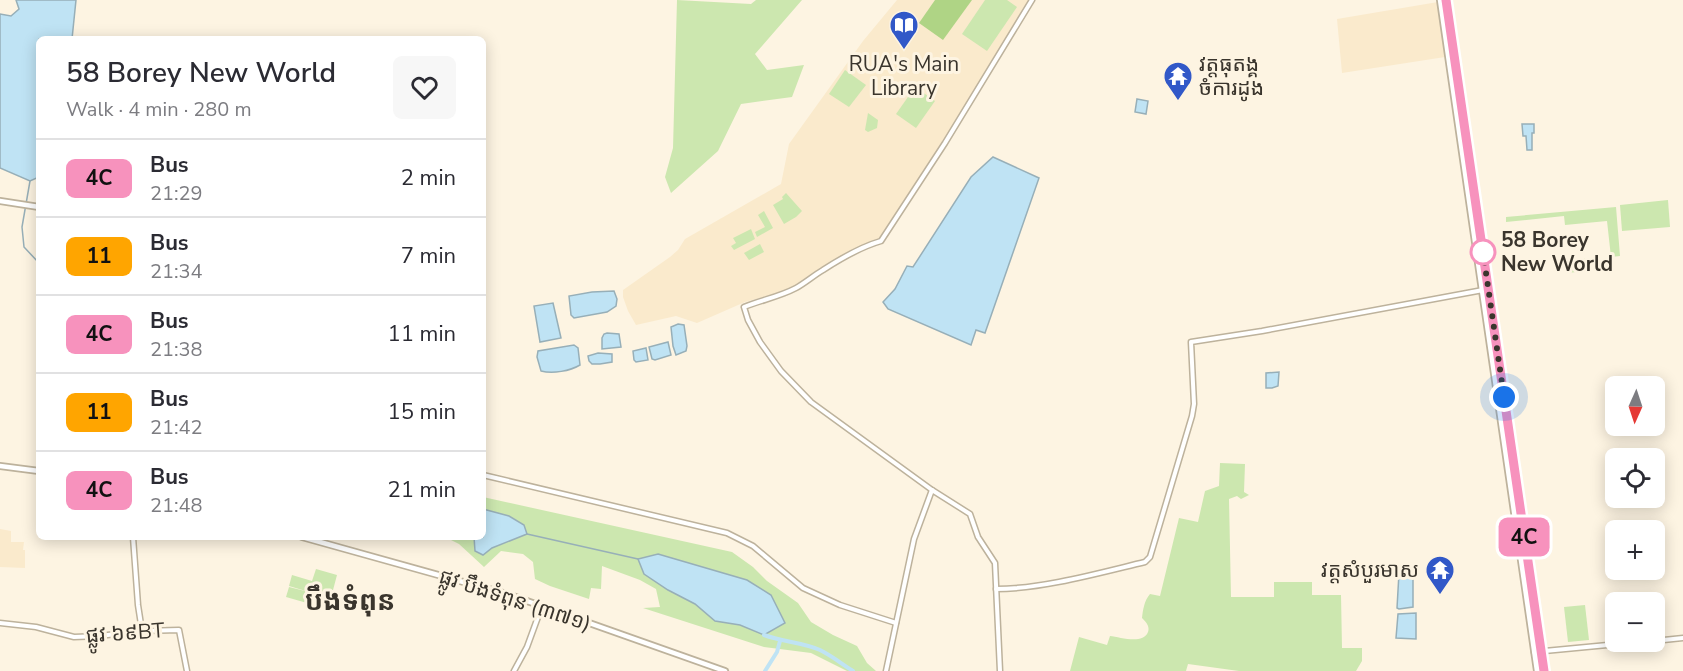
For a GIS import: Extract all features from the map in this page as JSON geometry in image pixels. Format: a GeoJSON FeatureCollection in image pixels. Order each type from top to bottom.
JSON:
{"type":"FeatureCollection","features":[{"type":"Feature","properties":{"kind":"main road"},"geometry":{"type":"LineString","coordinates":[[1440,0],[1537,671]]}},
{"type":"Feature","properties":{"kind":"main road"},"geometry":{"type":"LineString","coordinates":[[1446,0],[1544,671]]}},
{"type":"Feature","properties":{"kind":"main road"},"geometry":{"type":"LineString","coordinates":[[3,201],[36,206]]}},
{"type":"Feature","properties":{"kind":"main road"},"geometry":{"type":"LineString","coordinates":[[0,466],[36,471]]}},
{"type":"Feature","properties":{"kind":"main road","name":"ផ្លូវ បឹងទំពុន (៣៧១)"},"geometry":{"type":"LineString","coordinates":[[313,540],[542,606],[725,671]]}},
{"type":"Feature","properties":{"kind":"street"},"geometry":{"type":"LineString","coordinates":[[1000,671],[995,563],[978,537],[970,514],[932,490],[811,402],[782,371],[760,342],[744,307],[794,289],[841,260],[880,241],[939,153],[1032,0]]}},
{"type":"Feature","properties":{"kind":"street"},"geometry":{"type":"LineString","coordinates":[[996,589],[1013,589],[1054,582],[1145,562],[1150,557],[1192,416],[1194,404],[1191,342],[1488,290]]}},
{"type":"Feature","properties":{"kind":"street"},"geometry":{"type":"LineString","coordinates":[[486,476],[727,533],[753,546],[802,588],[840,606],[896,623]]}},
{"type":"Feature","properties":{"kind":"street"},"geometry":{"type":"LineString","coordinates":[[886,671],[914,539],[932,490]]}},
{"type":"Feature","properties":{"kind":"street"},"geometry":{"type":"LineString","coordinates":[[134,540],[142,631]]}},
{"type":"Feature","properties":{"kind":"street"},"geometry":{"type":"LineString","coordinates":[[514,671],[527,647],[542,606]]}},
{"type":"Feature","properties":{"kind":"street","name":"ផ្លូវ ៦៩BT"},"geometry":{"type":"LineString","coordinates":[[0,622],[36,627],[74,637],[179,630],[187,671]]}},
{"type":"Feature","properties":{"kind":"street"},"geometry":{"type":"LineString","coordinates":[[1665,640],[1683,638]]}},
{"type":"Feature","properties":{"kind":"street"},"geometry":{"type":"LineString","coordinates":[[1534,652],[1605,645]]}},
{"type":"Feature","properties":{"kind":"shaded area"},"geometry":{"type":"Polygon","coordinates":[[[897,0],[1029,0],[951,129],[879,239],[820,268],[795,287],[745,302],[697,323],[676,316],[636,325],[628,311],[623,290],[670,257],[685,239],[781,184],[789,144],[863,41],[897,0]]]}},
{"type":"Feature","properties":{"kind":"shaded area"},"geometry":{"type":"Polygon","coordinates":[[[1438,2],[1445,57],[1342,73],[1337,19],[1438,2]]]}},
{"type":"Feature","properties":{"kind":"shaded area"},"geometry":{"type":"Polygon","coordinates":[[[0,529],[11,531],[11,542],[24,542],[25,568],[0,567],[0,529]]]}},
{"type":"Feature","properties":{"kind":"green space"},"geometry":{"type":"Polygon","coordinates":[[[677,0],[751,4],[756,0],[802,0],[755,54],[767,70],[804,65],[792,97],[741,104],[718,151],[671,193],[665,177],[673,148],[677,0]]]}},
{"type":"Feature","properties":{"kind":"green space"},"geometry":{"type":"Polygon","coordinates":[[[935,0],[972,0],[943,40],[919,23],[935,0]]]}},
{"type":"Feature","properties":{"kind":"green space"},"geometry":{"type":"Polygon","coordinates":[[[985,0],[1007,0],[1017,7],[987,51],[962,34],[985,0]]]}},
{"type":"Feature","properties":{"kind":"green space"},"geometry":{"type":"Polygon","coordinates":[[[845,70],[866,85],[849,107],[829,94],[845,70]]]}},
{"type":"Feature","properties":{"kind":"green space"},"geometry":{"type":"Polygon","coordinates":[[[915,87],[935,101],[916,128],[896,114],[915,87]]]}},
{"type":"Feature","properties":{"kind":"green space"},"geometry":{"type":"Polygon","coordinates":[[[868,113],[878,120],[877,128],[868,132],[865,130],[868,113]]]}},
{"type":"Feature","properties":{"kind":"green space"},"geometry":{"type":"Polygon","coordinates":[[[786,193],[802,211],[784,224],[773,205],[783,199],[786,193]]]}},
{"type":"Feature","properties":{"kind":"green space"},"geometry":{"type":"Polygon","coordinates":[[[1668,200],[1670,227],[1622,231],[1620,205],[1668,200]]]}},
{"type":"Feature","properties":{"kind":"green space"},"geometry":{"type":"Polygon","coordinates":[[[1616,207],[1620,256],[1611,257],[1607,221],[1565,225],[1564,216],[1506,222],[1506,217],[1616,207]]]}},
{"type":"Feature","properties":{"kind":"green space"},"geometry":{"type":"Polygon","coordinates":[[[764,211],[773,228],[757,237],[755,232],[765,227],[758,215],[764,211]]]}},
{"type":"Feature","properties":{"kind":"green space"},"geometry":{"type":"Polygon","coordinates":[[[751,229],[755,239],[734,250],[731,246],[736,243],[733,238],[751,229]]]}},
{"type":"Feature","properties":{"kind":"green space"},"geometry":{"type":"Polygon","coordinates":[[[760,244],[764,252],[749,260],[744,253],[760,244]]]}},
{"type":"Feature","properties":{"kind":"green space"},"geometry":{"type":"Polygon","coordinates":[[[1587,258],[1588,271],[1566,273],[1564,260],[1587,258]]]}},
{"type":"Feature","properties":{"kind":"green space"},"geometry":{"type":"Polygon","coordinates":[[[1220,463],[1245,464],[1244,492],[1249,495],[1241,499],[1237,496],[1229,499],[1231,597],[1274,597],[1274,582],[1312,582],[1312,595],[1341,595],[1342,648],[1362,648],[1362,661],[1356,671],[1239,671],[1188,664],[1186,671],[1070,671],[1079,637],[1107,645],[1110,636],[1136,639],[1145,636],[1148,632],[1142,618],[1144,606],[1150,594],[1160,596],[1179,518],[1198,522],[1205,491],[1219,486],[1220,463]]]}},
{"type":"Feature","properties":{"kind":"green space"},"geometry":{"type":"Polygon","coordinates":[[[486,498],[732,552],[798,603],[811,622],[857,646],[867,663],[876,671],[847,671],[811,653],[764,647],[643,608],[660,607],[656,589],[640,580],[602,566],[601,589],[591,588],[589,599],[535,579],[533,562],[523,554],[501,551],[484,567],[459,544],[451,540],[486,540],[486,498]]]}},
{"type":"Feature","properties":{"kind":"green space"},"geometry":{"type":"Polygon","coordinates":[[[316,569],[337,575],[328,609],[286,597],[289,587],[309,592],[289,586],[292,575],[312,581],[316,569]]]}},
{"type":"Feature","properties":{"kind":"green space"},"geometry":{"type":"Polygon","coordinates":[[[1585,605],[1589,640],[1568,642],[1564,607],[1585,605]]]}},
{"type":"Feature","properties":{"kind":"water"},"geometry":{"type":"Polygon","coordinates":[[[16,0],[76,0],[72,36],[36,36],[36,178],[30,181],[0,168],[0,14],[11,16],[19,9],[16,0]]]}},
{"type":"Feature","properties":{"kind":"water"},"geometry":{"type":"Polygon","coordinates":[[[1137,99],[1148,101],[1146,114],[1135,112],[1137,99]]]}},
{"type":"Feature","properties":{"kind":"water"},"geometry":{"type":"Polygon","coordinates":[[[1522,124],[1534,124],[1532,150],[1527,150],[1522,124]]]}},
{"type":"Feature","properties":{"kind":"water"},"geometry":{"type":"Polygon","coordinates":[[[993,157],[1039,178],[985,333],[976,330],[971,345],[888,309],[883,302],[895,289],[907,266],[913,267],[971,177],[993,157]]]}},
{"type":"Feature","properties":{"kind":"water"},"geometry":{"type":"Polygon","coordinates":[[[614,291],[617,299],[616,306],[607,312],[574,318],[571,315],[569,296],[614,291]]]}},
{"type":"Feature","properties":{"kind":"water"},"geometry":{"type":"Polygon","coordinates":[[[553,303],[561,338],[540,342],[534,306],[553,303]]]}},
{"type":"Feature","properties":{"kind":"water"},"geometry":{"type":"Polygon","coordinates":[[[678,324],[684,325],[687,346],[686,351],[676,355],[671,327],[678,324]]]}},
{"type":"Feature","properties":{"kind":"water"},"geometry":{"type":"Polygon","coordinates":[[[607,333],[619,334],[621,347],[602,349],[602,338],[607,333]]]}},
{"type":"Feature","properties":{"kind":"water"},"geometry":{"type":"Polygon","coordinates":[[[668,342],[671,355],[652,359],[649,347],[668,342]]]}},
{"type":"Feature","properties":{"kind":"water"},"geometry":{"type":"Polygon","coordinates":[[[574,345],[578,348],[580,365],[561,371],[541,371],[537,357],[538,351],[574,345]]]}},
{"type":"Feature","properties":{"kind":"water"},"geometry":{"type":"Polygon","coordinates":[[[646,348],[648,360],[636,362],[633,351],[646,348]]]}},
{"type":"Feature","properties":{"kind":"water"},"geometry":{"type":"Polygon","coordinates":[[[598,353],[612,354],[612,362],[592,364],[588,356],[598,353]]]}},
{"type":"Feature","properties":{"kind":"water"},"geometry":{"type":"Polygon","coordinates":[[[1279,372],[1278,386],[1266,388],[1266,373],[1279,372]]]}},
{"type":"Feature","properties":{"kind":"water"},"geometry":{"type":"Polygon","coordinates":[[[486,510],[509,516],[524,525],[527,534],[492,548],[483,555],[475,551],[474,540],[486,540],[486,510]]]}},
{"type":"Feature","properties":{"kind":"water"},"geometry":{"type":"Polygon","coordinates":[[[658,554],[747,580],[771,595],[785,623],[764,635],[740,625],[715,621],[695,604],[644,574],[638,559],[658,554]]]}},
{"type":"Feature","properties":{"kind":"water"},"geometry":{"type":"Polygon","coordinates":[[[1413,572],[1413,607],[1399,609],[1397,608],[1399,573],[1413,572]]]}},
{"type":"Feature","properties":{"kind":"water"},"geometry":{"type":"Polygon","coordinates":[[[1416,613],[1416,639],[1396,638],[1398,614],[1416,613]]]}},
{"type":"Feature","properties":{"kind":"waterway"},"geometry":{"type":"LineString","coordinates":[[30,181],[22,227],[24,247],[36,260]]}},
{"type":"Feature","properties":{"kind":"waterway"},"geometry":{"type":"LineString","coordinates":[[527,534],[638,559]]}},
{"type":"Feature","properties":{"kind":"waterway"},"geometry":{"type":"LineString","coordinates":[[764,635],[820,650],[853,671]]}},
{"type":"Feature","properties":{"kind":"waterway"},"geometry":{"type":"LineString","coordinates":[[765,671],[777,652],[780,641]]}},
{"type":"Feature","properties":{"kind":"bus line","name":"4C"},"geometry":{"type":"LineString","coordinates":[[1446,0],[1544,671]]}},
{"type":"Feature","properties":{"kind":"place","name":"RUA's Main Library"},"geometry":{"type":"Point","coordinates":[904,50]}},
{"type":"Feature","properties":{"kind":"place","name":"វត្តធុតង្គ ចំការដូង"},"geometry":{"type":"Point","coordinates":[1178,102]}},
{"type":"Feature","properties":{"kind":"place","name":"58 Borey New World"},"geometry":{"type":"Point","coordinates":[1483,252]}},
{"type":"Feature","properties":{"kind":"place","name":"វត្តសំបួរមាស"},"geometry":{"type":"Point","coordinates":[1440,596]}},
{"type":"Feature","properties":{"kind":"district","name":"បឹងទំពុន"},"geometry":{"type":"Point","coordinates":[350,601]}},
{"type":"Feature","properties":{"kind":"route"},"geometry":{"type":"LineString","coordinates":[[1483,252],[1504,397]]}}]}
